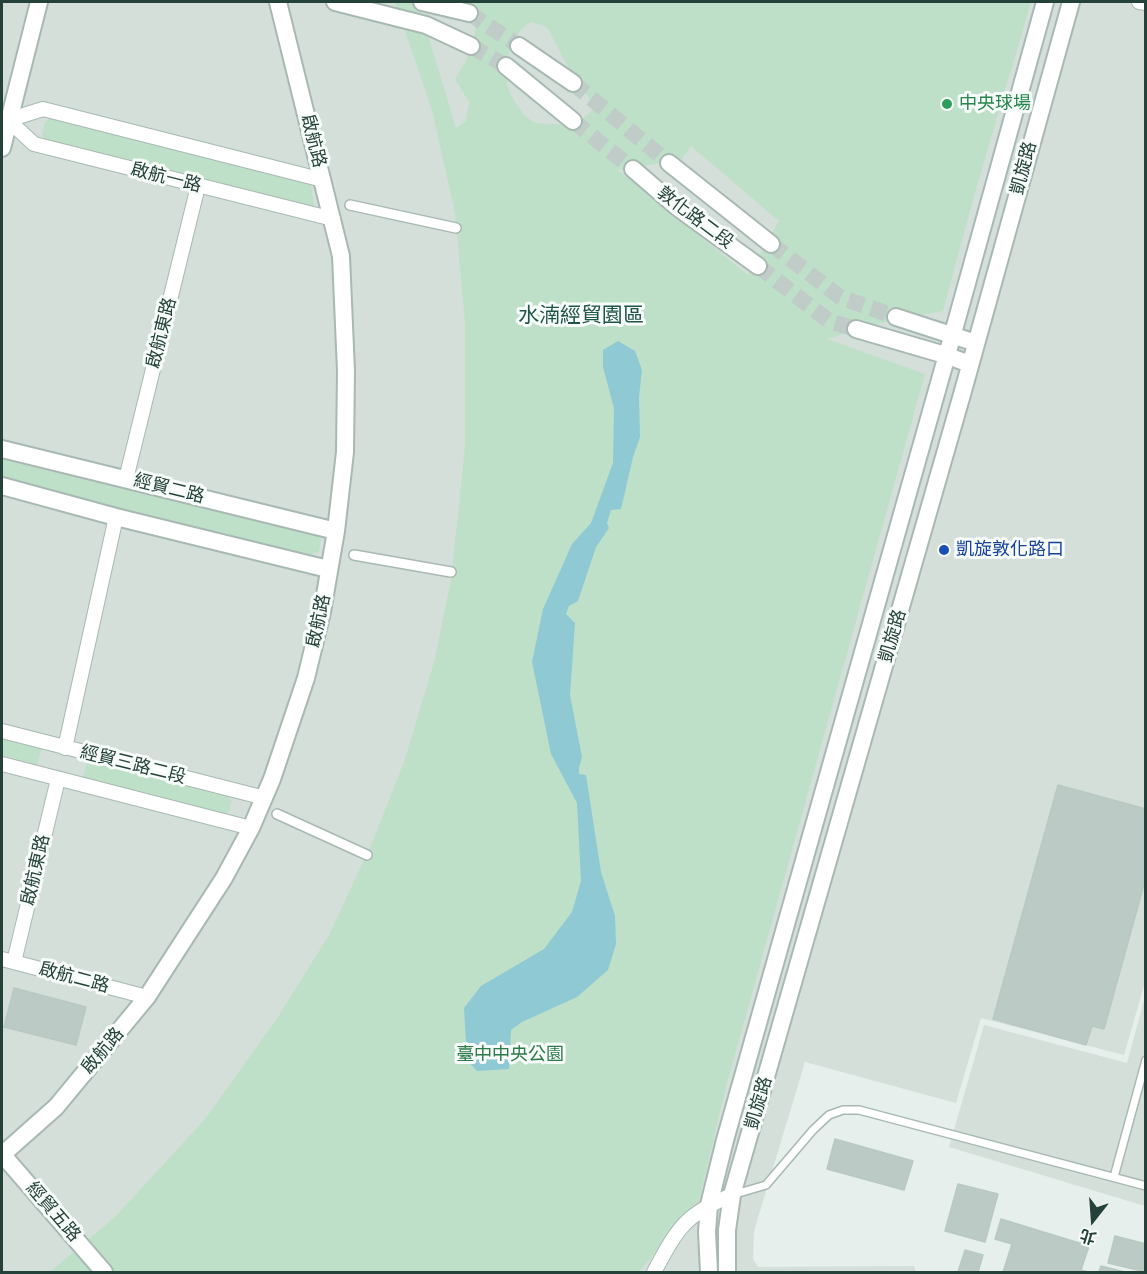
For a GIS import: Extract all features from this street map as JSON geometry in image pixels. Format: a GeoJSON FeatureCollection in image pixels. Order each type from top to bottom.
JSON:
{"type":"FeatureCollection","features":[{"type":"Feature","properties":{"kind":"street"},"geometry":{"type":"LineString","coordinates":[[2,148],[5,119],[39,2]]}},
{"type":"Feature","properties":{"kind":"street","name":"啟航路"},"geometry":{"type":"LineString","coordinates":[[2,1154],[56,1107],[147,997],[224,878],[265,798],[306,678],[322,612],[336,531],[345,452],[346,371],[341,256],[278,2]]}},
{"type":"Feature","properties":{"kind":"street"},"geometry":{"type":"LineString","coordinates":[[335,2],[426,25],[471,46]]}},
{"type":"Feature","properties":{"kind":"street"},"geometry":{"type":"LineString","coordinates":[[422,2],[469,13]]}},
{"type":"Feature","properties":{"kind":"street","name":"凱旋路"},"geometry":{"type":"LineString","coordinates":[[709,1272],[707,1234],[709,1205],[738,1095],[1045,2]]}},
{"type":"Feature","properties":{"kind":"street","name":"凱旋路"},"geometry":{"type":"LineString","coordinates":[[727,1272],[727,1230],[732,1195],[976,343],[1071,2]]}},
{"type":"Feature","properties":{"kind":"street"},"geometry":{"type":"LineString","coordinates":[[1139,2],[1146,3]]}},
{"type":"Feature","properties":{"kind":"street"},"geometry":{"type":"LineString","coordinates":[[519,46],[573,83]]}},
{"type":"Feature","properties":{"kind":"street"},"geometry":{"type":"LineString","coordinates":[[506,66],[573,121]]}},
{"type":"Feature","properties":{"kind":"street","name":"啟航一路"},"geometry":{"type":"LineString","coordinates":[[5,119],[43,109],[323,180]]}},
{"type":"Feature","properties":{"kind":"street","name":"啟航一路"},"geometry":{"type":"LineString","coordinates":[[5,119],[34,144],[333,219]]}},
{"type":"Feature","properties":{"kind":"street","name":"敦化路二段"},"geometry":{"type":"LineString","coordinates":[[669,163],[771,244]]}},
{"type":"Feature","properties":{"kind":"street","name":"敦化路二段"},"geometry":{"type":"LineString","coordinates":[[633,169],[677,207],[758,266]]}},
{"type":"Feature","properties":{"kind":"street","name":"啟航東路"},"geometry":{"type":"LineString","coordinates":[[126,479],[198,186]]}},
{"type":"Feature","properties":{"kind":"street"},"geometry":{"type":"LineString","coordinates":[[350,205],[456,228]]}},
{"type":"Feature","properties":{"kind":"street"},"geometry":{"type":"LineString","coordinates":[[896,316],[976,343]]}},
{"type":"Feature","properties":{"kind":"street"},"geometry":{"type":"LineString","coordinates":[[856,329],[947,355],[970,364]]}},
{"type":"Feature","properties":{"kind":"street","name":"經貿二路"},"geometry":{"type":"LineString","coordinates":[[2,449],[336,531]]}},
{"type":"Feature","properties":{"kind":"street"},"geometry":{"type":"LineString","coordinates":[[2,486],[116,517],[328,569]]}},
{"type":"Feature","properties":{"kind":"street"},"geometry":{"type":"LineString","coordinates":[[65,748],[116,517]]}},
{"type":"Feature","properties":{"kind":"street"},"geometry":{"type":"LineString","coordinates":[[354,555],[452,572]]}},
{"type":"Feature","properties":{"kind":"street","name":"經貿三路二段"},"geometry":{"type":"LineString","coordinates":[[2,731],[265,798]]}},
{"type":"Feature","properties":{"kind":"street","name":"經貿三路二段"},"geometry":{"type":"LineString","coordinates":[[2,764],[251,828]]}},
{"type":"Feature","properties":{"kind":"street","name":"啟航東路"},"geometry":{"type":"LineString","coordinates":[[8,961],[58,779]]}},
{"type":"Feature","properties":{"kind":"street"},"geometry":{"type":"LineString","coordinates":[[277,814],[367,855]]}},
{"type":"Feature","properties":{"kind":"street","name":"啟航二路"},"geometry":{"type":"LineString","coordinates":[[8,961],[147,997]]}},
{"type":"Feature","properties":{"kind":"street","name":"經貿五路"},"geometry":{"type":"LineString","coordinates":[[2,1154],[104,1272]]}},
{"type":"Feature","properties":{"kind":"street"},"geometry":{"type":"LineString","coordinates":[[654,1272],[688,1218],[732,1195]]}},
{"type":"Feature","properties":{"kind":"lane"},"geometry":{"type":"LineString","coordinates":[[1114,1177],[1146,1060]]}},
{"type":"Feature","properties":{"kind":"lane"},"geometry":{"type":"LineString","coordinates":[[732,1195],[766,1185],[829,1115],[843,1110],[859,1110],[1146,1186]]}},
{"type":"Feature","properties":{"kind":"shaded area","name":"水湳經貿園區"},"geometry":{"type":"Polygon","coordinates":[[[2,2],[1145,2],[1146,979],[1124,1055],[981,1018],[956,1103],[805,1062],[754,1231],[753,1259],[758,1267],[914,1266],[916,1272],[2,1272],[2,2]]]}},
{"type":"Feature","properties":{"kind":"shaded area"},"geometry":{"type":"Polygon","coordinates":[[[1145,997],[1145,1206],[949,1147],[984,1025],[1127,1063],[1145,997]]]}},
{"type":"Feature","properties":{"kind":"green space","name":"臺中中央公園"},"geometry":{"type":"Polygon","coordinates":[[[395,2],[418,2],[456,128],[466,121],[469,102],[455,79],[466,61],[475,33],[475,8],[466,2],[1031,2],[943,311],[881,323],[827,339],[925,374],[727,1083],[698,1205],[639,1272],[50,1272],[116,1216],[205,1119],[278,1017],[329,935],[372,843],[404,762],[434,662],[451,580],[465,446],[465,323],[455,213],[432,110],[395,2]],[[531,22],[514,40],[508,57],[507,83],[516,104],[534,122],[567,124],[577,121],[595,107],[569,69],[547,27],[531,22]],[[691,146],[681,160],[618,170],[748,275],[779,221],[691,146]]]}},
{"type":"Feature","properties":{"kind":"green space"},"geometry":{"type":"Polygon","coordinates":[[[51,118],[311,185],[315,210],[50,141],[42,136],[45,122],[51,118]]]}},
{"type":"Feature","properties":{"kind":"green space"},"geometry":{"type":"Polygon","coordinates":[[[2,456],[312,531],[321,539],[319,552],[306,556],[123,511],[2,477],[2,456]]]}},
{"type":"Feature","properties":{"kind":"green space"},"geometry":{"type":"Polygon","coordinates":[[[2,737],[42,747],[37,765],[2,755],[2,737]]]}},
{"type":"Feature","properties":{"kind":"green space"},"geometry":{"type":"Polygon","coordinates":[[[88,759],[226,795],[232,801],[229,812],[221,815],[83,778],[88,759]]]}},
{"type":"Feature","properties":{"kind":"water"},"geometry":{"type":"Polygon","coordinates":[[[618,341],[635,351],[642,370],[639,397],[640,437],[621,509],[611,510],[607,523],[609,528],[596,547],[578,601],[569,606],[566,614],[575,623],[570,695],[582,757],[579,774],[586,775],[601,872],[615,916],[616,944],[608,970],[577,997],[522,1022],[511,1030],[509,1069],[477,1071],[467,1060],[464,1008],[481,986],[544,949],[572,912],[581,881],[577,803],[551,754],[532,662],[543,609],[572,544],[591,523],[613,463],[614,408],[603,367],[603,350],[618,341]]]}},
{"type":"Feature","properties":{"kind":"building"},"geometry":{"type":"Polygon","coordinates":[[[1058,785],[1146,809],[1146,877],[1104,1029],[1092,1026],[1086,1045],[993,1019],[1058,785]]]}},
{"type":"Feature","properties":{"kind":"building"},"geometry":{"type":"Polygon","coordinates":[[[14,988],[86,1007],[76,1045],[4,1027],[14,988]]]}},
{"type":"Feature","properties":{"kind":"building"},"geometry":{"type":"Polygon","coordinates":[[[835,1139],[913,1161],[904,1190],[827,1169],[835,1139]]]}},
{"type":"Feature","properties":{"kind":"building"},"geometry":{"type":"Polygon","coordinates":[[[958,1184],[998,1194],[985,1242],[945,1231],[958,1184]]]}},
{"type":"Feature","properties":{"kind":"building"},"geometry":{"type":"Polygon","coordinates":[[[1001,1219],[1089,1246],[1081,1270],[1088,1272],[1003,1272],[1012,1244],[995,1239],[1001,1219]]]}},
{"type":"Feature","properties":{"kind":"building"},"geometry":{"type":"Polygon","coordinates":[[[1115,1236],[1146,1244],[1146,1272],[1108,1263],[1115,1236]]]}},
{"type":"Feature","properties":{"kind":"building"},"geometry":{"type":"Polygon","coordinates":[[[965,1250],[983,1255],[978,1272],[958,1272],[965,1250]]]}},
{"type":"Feature","properties":{"kind":"building"},"geometry":{"type":"Polygon","coordinates":[[[1101,1266],[1125,1272],[1099,1272],[1101,1266]]]}},
{"type":"Feature","properties":{"kind":"tunnel"},"geometry":{"type":"LineString","coordinates":[[469,13],[519,46]]}},
{"type":"Feature","properties":{"kind":"tunnel"},"geometry":{"type":"LineString","coordinates":[[471,46],[506,66]]}},
{"type":"Feature","properties":{"kind":"tunnel"},"geometry":{"type":"LineString","coordinates":[[573,83],[669,163]]}},
{"type":"Feature","properties":{"kind":"tunnel"},"geometry":{"type":"LineString","coordinates":[[573,121],[633,169]]}},
{"type":"Feature","properties":{"kind":"tunnel"},"geometry":{"type":"LineString","coordinates":[[771,244],[840,297],[896,317]]}},
{"type":"Feature","properties":{"kind":"tunnel"},"geometry":{"type":"LineString","coordinates":[[758,266],[829,321],[856,329]]}},
{"type":"Feature","properties":{"kind":"place","name":"中央球場"},"geometry":{"type":"Point","coordinates":[947,104]}},
{"type":"Feature","properties":{"kind":"place","name":"凱旋敦化路口"},"geometry":{"type":"Point","coordinates":[944,550]}},
{"type":"Feature","properties":{"kind":"district","name":"水湳經貿園區"},"geometry":{"type":"Point","coordinates":[581,316]}}]}
